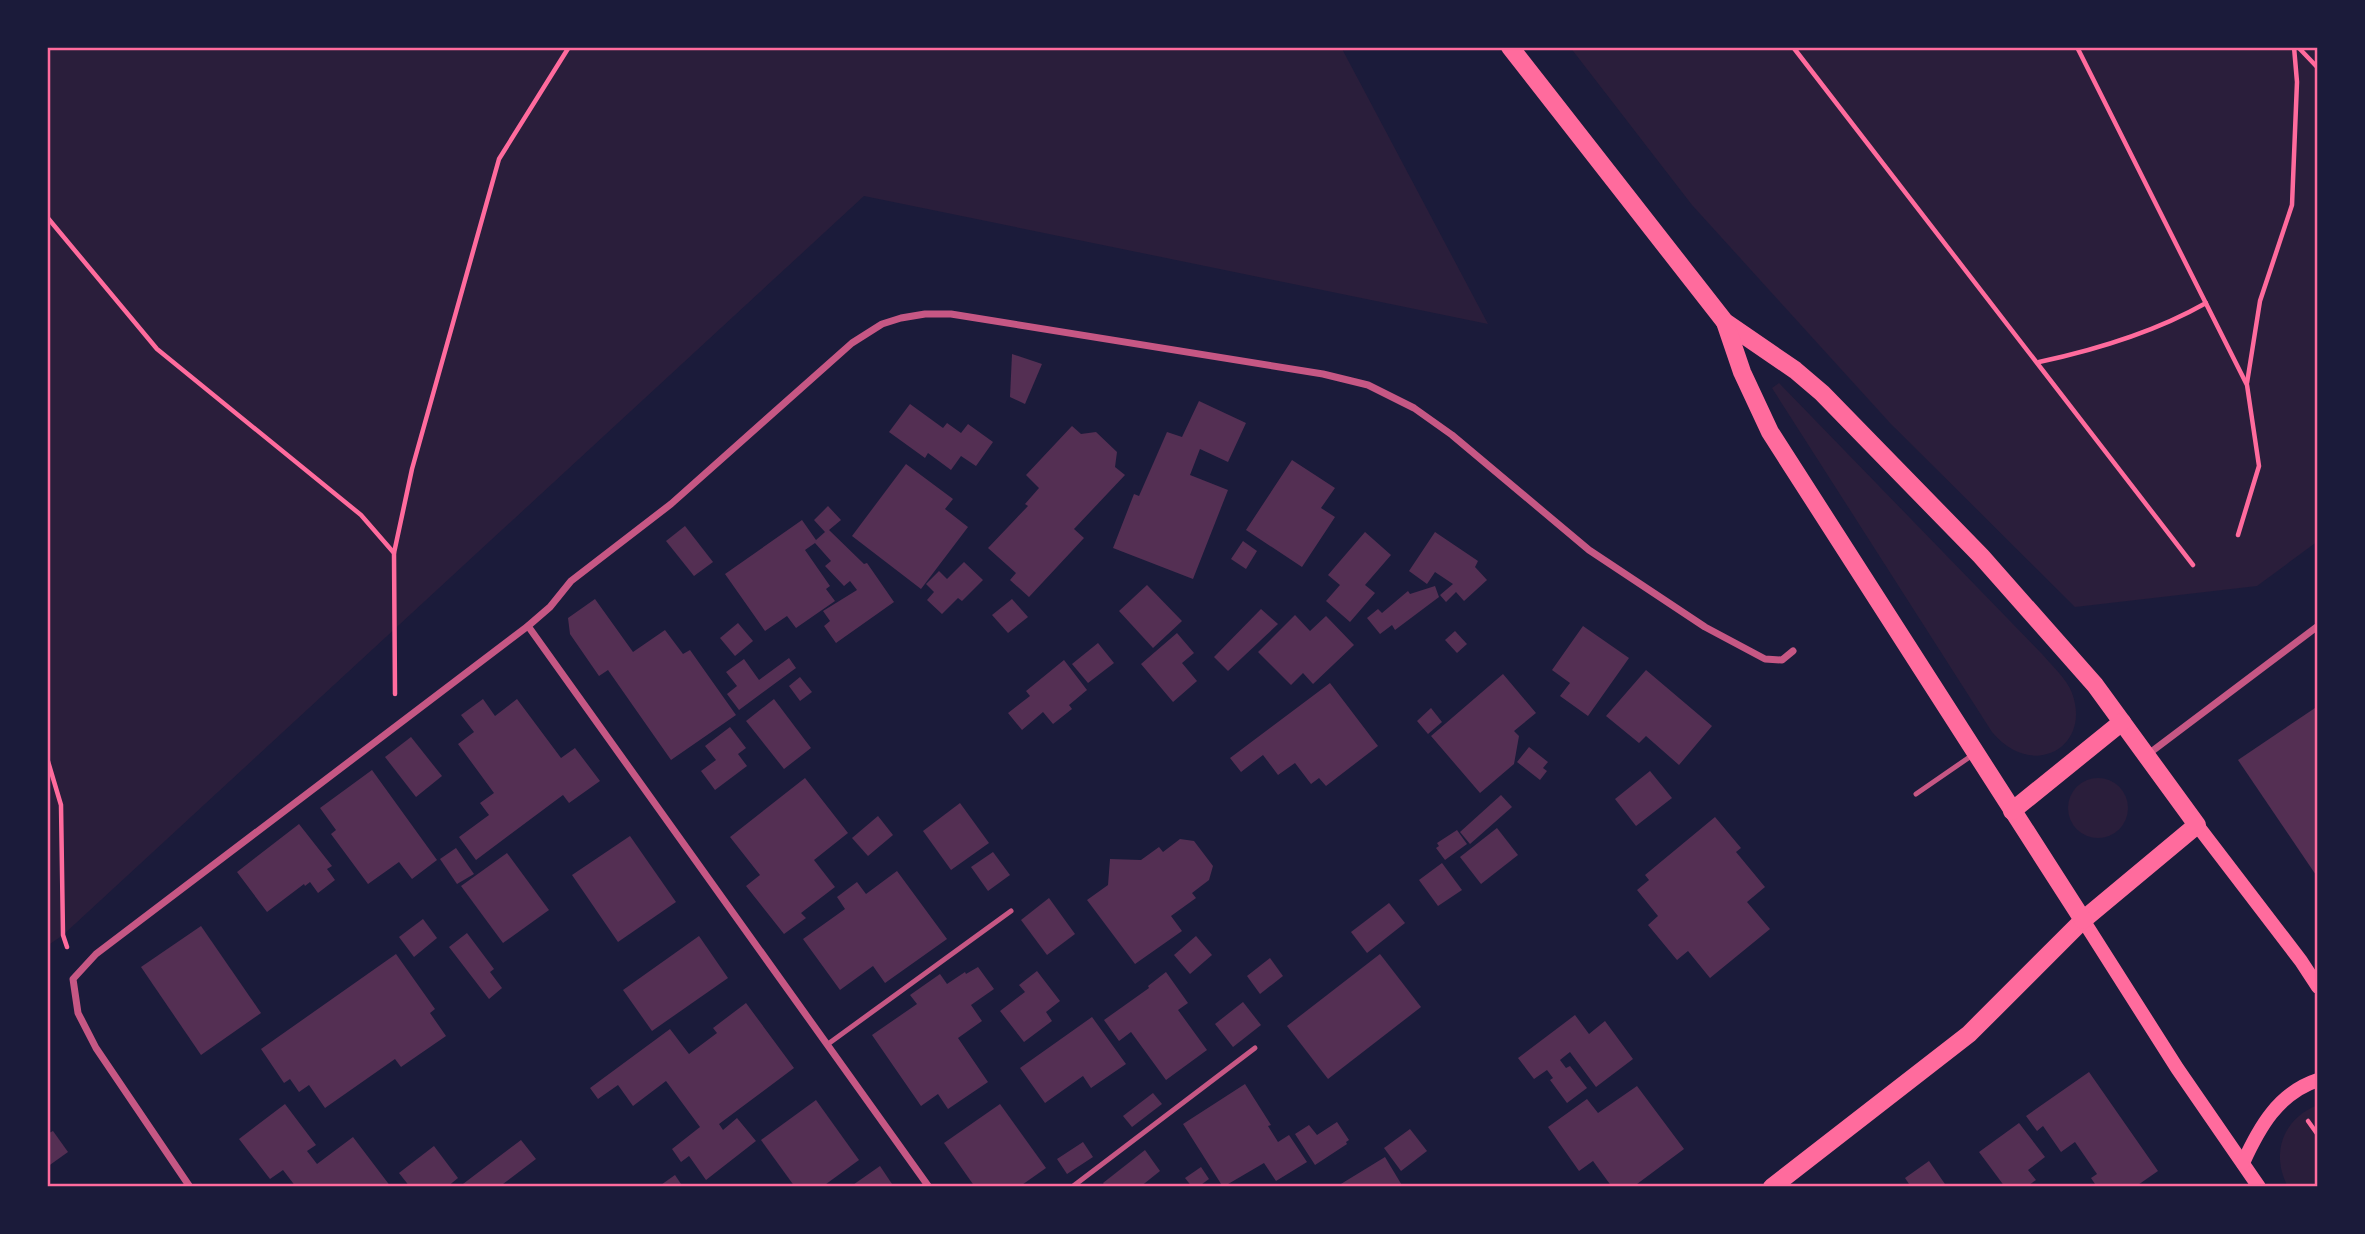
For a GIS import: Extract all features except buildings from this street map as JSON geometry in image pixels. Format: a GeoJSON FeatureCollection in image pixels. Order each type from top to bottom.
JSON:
{"type":"FeatureCollection","features":[{"type":"Feature","properties":{"kind":"main road"},"geometry":{"type":"LineString","coordinates":[[1510,47],[1725,322],[1795,370],[1844,415],[1981,556],[2095,685],[2318,987]]}},
{"type":"Feature","properties":{"kind":"main road"},"geometry":{"type":"LineString","coordinates":[[1725,322],[1742,372],[1770,432],[2177,1068],[2259,1187]]}},
{"type":"Feature","properties":{"kind":"main road"},"geometry":{"type":"LineString","coordinates":[[2012,811],[2122,722]]}},
{"type":"Feature","properties":{"kind":"main road"},"geometry":{"type":"LineString","coordinates":[[1772,1187],[1969,1034],[2083,920],[2197,825]]}},
{"type":"Feature","properties":{"kind":"main road"},"geometry":{"type":"LineString","coordinates":[[2243,1163],[2273,1110],[2304,1084],[2318,1080]]}},
{"type":"Feature","properties":{"kind":"street"},"geometry":{"type":"LineString","coordinates":[[190,1187],[96,1048],[78,1013],[73,979],[96,954],[528,626],[550,607],[571,581],[671,504],[852,343],[882,324],[925,314],[951,314],[1323,374],[1368,385],[1414,408],[1452,435],[1589,550],[1705,627],[1765,659],[1782,660],[1793,651]]}},
{"type":"Feature","properties":{"kind":"street"},"geometry":{"type":"LineString","coordinates":[[528,626],[929,1187]]}},
{"type":"Feature","properties":{"kind":"street"},"geometry":{"type":"LineString","coordinates":[[2146,756],[2318,626]]}},
{"type":"Feature","properties":{"kind":"lane"},"geometry":{"type":"LineString","coordinates":[[1916,794],[1975,753]]}},
{"type":"Feature","properties":{"kind":"lane"},"geometry":{"type":"LineString","coordinates":[[828,1044],[1011,911]]}},
{"type":"Feature","properties":{"kind":"lane"},"geometry":{"type":"LineString","coordinates":[[1072,1187],[1255,1048]]}},
{"type":"Feature","properties":{"kind":"path"},"geometry":{"type":"LineString","coordinates":[[395,727],[394,553],[412,469],[499,159],[569,47]]}},
{"type":"Feature","properties":{"kind":"path"},"geometry":{"type":"LineString","coordinates":[[1793,47],[2193,565]]}},
{"type":"Feature","properties":{"kind":"path"},"geometry":{"type":"LineString","coordinates":[[2077,47],[2247,386]]}},
{"type":"Feature","properties":{"kind":"path"},"geometry":{"type":"LineString","coordinates":[[2296,47],[2318,68]]}},
{"type":"Feature","properties":{"kind":"path"},"geometry":{"type":"LineString","coordinates":[[2238,535],[2259,466],[2247,386],[2260,301],[2292,205],[2296,47]]}},
{"type":"Feature","properties":{"kind":"path"},"geometry":{"type":"LineString","coordinates":[[47,217],[157,349],[361,515],[394,553]]}},
{"type":"Feature","properties":{"kind":"path"},"geometry":{"type":"LineString","coordinates":[[2038,362],[2124,338],[2188,313],[2206,303]]}},
{"type":"Feature","properties":{"kind":"path"},"geometry":{"type":"LineString","coordinates":[[47,758],[61,805],[63,935],[73,979]]}},
{"type":"Feature","properties":{"kind":"path"},"geometry":{"type":"LineString","coordinates":[[2308,1120],[2318,1135]]}},
{"type":"Feature","properties":{"kind":"shaded area"},"geometry":{"type":"Polygon","coordinates":[[[47,47],[1341,47],[1488,324],[864,196],[63,935],[47,946],[47,47]]]}},
{"type":"Feature","properties":{"kind":"shaded area"},"geometry":{"type":"Polygon","coordinates":[[[1570,47],[2318,47],[2318,541],[2257,586],[2075,607],[1890,423],[1692,205],[1570,47]]]}},
{"type":"Feature","properties":{"kind":"shaded area"},"geometry":{"type":"Polygon","coordinates":[[[1779,383],[2063,678],[2072,693],[2076,712],[2074,729],[2066,742],[2055,751],[2041,755],[2025,754],[2008,747],[1992,732],[1772,388],[1779,383]]]}},
{"type":"Feature","properties":{"kind":"shaded area"},"geometry":{"type":"Polygon","coordinates":[[[2098,778],[2115,783],[2123,791],[2128,808],[2123,825],[2115,833],[2098,838],[2081,833],[2073,825],[2068,808],[2073,791],[2081,783],[2098,778]]]}},
{"type":"Feature","properties":{"kind":"shaded area"},"geometry":{"type":"Polygon","coordinates":[[[2318,1105],[2318,1187],[2288,1187],[2280,1162],[2283,1138],[2296,1119],[2318,1105]]]}}]}
